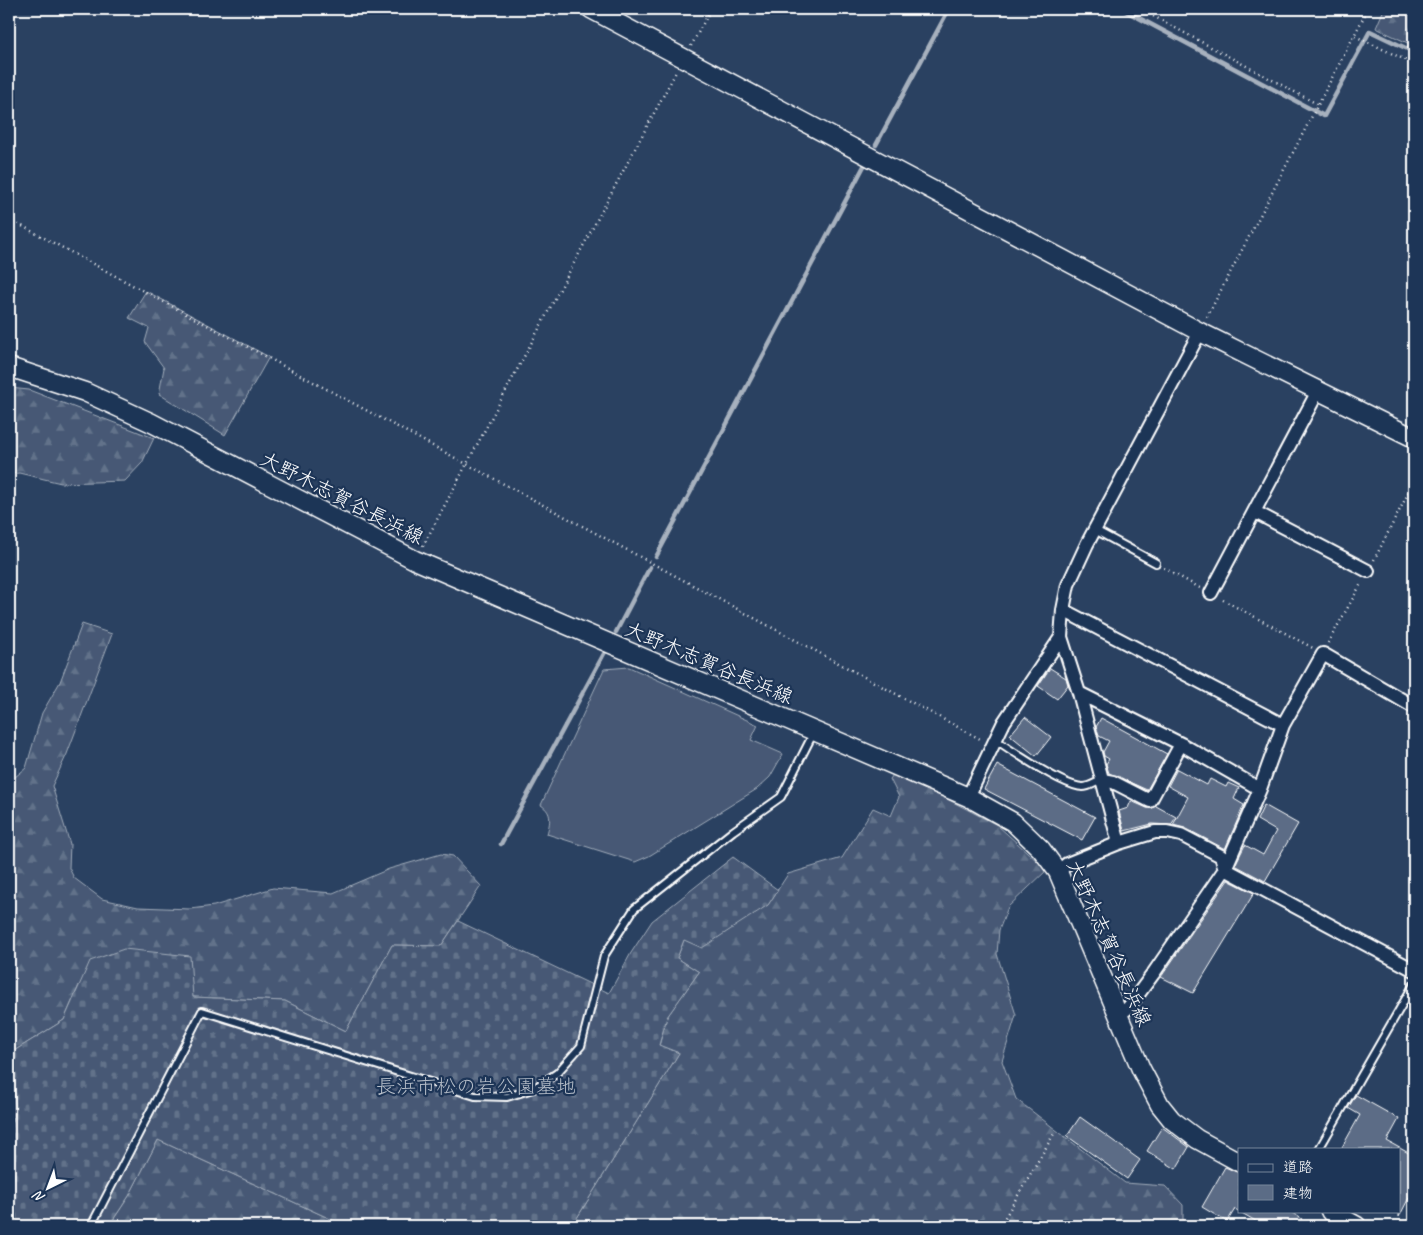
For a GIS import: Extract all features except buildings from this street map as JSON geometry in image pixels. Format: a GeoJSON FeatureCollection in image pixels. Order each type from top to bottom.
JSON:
{"type":"FeatureCollection","features":[{"type":"Feature","properties":{"kind":"main road"},"geometry":{"type":"LineString","coordinates":[[591,9],[1200,332],[1414,438]]}},
{"type":"Feature","properties":{"kind":"main road","name":"大野木志賀谷長浜線"},"geometry":{"type":"LineString","coordinates":[[9,366],[85,392],[152,423],[414,560],[968,797],[1013,822],[1041,849],[1058,872],[1141,1069],[1160,1105],[1172,1120],[1197,1139],[1238,1161]]}},
{"type":"Feature","properties":{"kind":"main road"},"geometry":{"type":"LineString","coordinates":[[1332,1212],[1357,1226]]}},
{"type":"Feature","properties":{"kind":"street"},"geometry":{"type":"LineString","coordinates":[[1118,843],[1079,693],[1061,637],[1063,610],[1068,585],[1095,530],[1200,332]]}},
{"type":"Feature","properties":{"kind":"street"},"geometry":{"type":"LineString","coordinates":[[1210,594],[1318,391]]}},
{"type":"Feature","properties":{"kind":"street"},"geometry":{"type":"LineString","coordinates":[[1255,512],[1368,571]]}},
{"type":"Feature","properties":{"kind":"street"},"geometry":{"type":"LineString","coordinates":[[1063,610],[1283,725]]}},
{"type":"Feature","properties":{"kind":"street"},"geometry":{"type":"LineString","coordinates":[[968,797],[1004,722],[1061,637]]}},
{"type":"Feature","properties":{"kind":"street"},"geometry":{"type":"LineString","coordinates":[[1119,1015],[1128,1008],[1153,974],[1225,869],[1260,789],[1283,725],[1323,654],[1414,707]]}},
{"type":"Feature","properties":{"kind":"street"},"geometry":{"type":"LineString","coordinates":[[1079,693],[1181,744],[1260,789]]}},
{"type":"Feature","properties":{"kind":"street"},"geometry":{"type":"LineString","coordinates":[[1102,780],[1113,782],[1150,801],[1181,744]]}},
{"type":"Feature","properties":{"kind":"street"},"geometry":{"type":"LineString","coordinates":[[1058,872],[1068,864],[1118,843],[1155,832],[1181,835],[1221,856],[1225,869],[1414,970]]}},
{"type":"Feature","properties":{"kind":"lane"},"geometry":{"type":"LineString","coordinates":[[1095,530],[1156,563]]}},
{"type":"Feature","properties":{"kind":"lane"},"geometry":{"type":"LineString","coordinates":[[91,1226],[202,1011],[475,1096],[507,1097],[533,1089],[558,1073],[582,1046],[604,956],[634,909],[733,831],[781,797],[814,731]]}},
{"type":"Feature","properties":{"kind":"lane"},"geometry":{"type":"LineString","coordinates":[[994,743],[1073,784],[1083,787],[1102,780]]}},
{"type":"Feature","properties":{"kind":"lane"},"geometry":{"type":"LineString","coordinates":[[1320,1148],[1414,984]]}},
{"type":"Feature","properties":{"kind":"path"},"geometry":{"type":"LineString","coordinates":[[414,560],[711,9]]}},
{"type":"Feature","properties":{"kind":"path"},"geometry":{"type":"LineString","coordinates":[[1140,9],[1318,104]]}},
{"type":"Feature","properties":{"kind":"path"},"geometry":{"type":"LineString","coordinates":[[1200,332],[1368,10]]}},
{"type":"Feature","properties":{"kind":"path"},"geometry":{"type":"LineString","coordinates":[[1355,36],[1414,64]]}},
{"type":"Feature","properties":{"kind":"path"},"geometry":{"type":"LineString","coordinates":[[9,219],[994,743]]}},
{"type":"Feature","properties":{"kind":"path"},"geometry":{"type":"LineString","coordinates":[[1156,563],[1323,654]]}},
{"type":"Feature","properties":{"kind":"path"},"geometry":{"type":"LineString","coordinates":[[1000,1226],[1055,1132]]}},
{"type":"Feature","properties":{"kind":"green space"},"geometry":{"type":"Polygon","coordinates":[[[1384,9],[1414,9],[1414,46],[1376,28],[1384,9]]]}},
{"type":"Feature","properties":{"kind":"green space"},"geometry":{"type":"Polygon","coordinates":[[[146,291],[269,357],[225,435],[159,394],[164,368],[145,342],[149,328],[129,318],[146,291]]]}},
{"type":"Feature","properties":{"kind":"green space"},"geometry":{"type":"Polygon","coordinates":[[[9,388],[29,390],[154,438],[142,463],[125,481],[61,483],[19,473],[9,474],[9,388]]]}},
{"type":"Feature","properties":{"kind":"green space"},"geometry":{"type":"Polygon","coordinates":[[[82,624],[112,634],[67,754],[52,786],[70,844],[69,868],[74,878],[102,899],[138,907],[190,909],[214,906],[273,888],[333,893],[389,869],[441,854],[453,856],[481,886],[441,946],[392,945],[346,1031],[285,1001],[193,997],[79,985],[64,1020],[9,1054],[9,782],[26,768],[42,713],[60,682],[82,624]]]}},
{"type":"Feature","properties":{"kind":"green space"},"geometry":{"type":"Polygon","coordinates":[[[629,667],[758,725],[751,740],[783,754],[770,777],[757,789],[649,856],[635,862],[547,834],[550,822],[549,815],[541,805],[604,669],[629,667]]]}},
{"type":"Feature","properties":{"kind":"green space"},"geometry":{"type":"Polygon","coordinates":[[[899,774],[997,825],[1047,870],[1008,907],[999,930],[997,954],[1016,1015],[1002,1061],[1016,1099],[1125,1183],[1165,1186],[1183,1205],[1183,1220],[1195,1226],[572,1226],[679,1053],[659,1046],[667,1017],[699,972],[677,958],[684,940],[768,905],[788,874],[842,858],[873,808],[891,816],[899,797],[890,779],[893,775],[899,774]]]}},
{"type":"Feature","properties":{"kind":"green space","name":"長浜市松の岩公園墓地"},"geometry":{"type":"Polygon","coordinates":[[[733,857],[778,890],[768,905],[702,948],[684,940],[677,958],[699,972],[667,1017],[659,1045],[679,1053],[572,1226],[346,1226],[158,1140],[129,1196],[109,1226],[9,1226],[9,1137],[16,1109],[9,1054],[64,1020],[90,961],[124,949],[190,956],[193,997],[285,1001],[346,1031],[392,945],[441,946],[458,921],[609,993],[631,953],[652,921],[733,857]]]}},
{"type":"Feature","properties":{"kind":"green space"},"geometry":{"type":"Polygon","coordinates":[[[9,1054],[16,1109],[9,1137],[9,1054]]]}},
{"type":"Feature","properties":{"kind":"green space"},"geometry":{"type":"Polygon","coordinates":[[[158,1140],[346,1226],[109,1226],[129,1196],[158,1140]]]}},
{"type":"Feature","properties":{"kind":"waterway"},"geometry":{"type":"LineString","coordinates":[[876,145],[949,9]]}},
{"type":"Feature","properties":{"kind":"waterway"},"geometry":{"type":"LineString","coordinates":[[1122,9],[1324,116],[1370,31],[1414,52]]}},
{"type":"Feature","properties":{"kind":"waterway"},"geometry":{"type":"LineString","coordinates":[[656,557],[864,166]]}},
{"type":"Feature","properties":{"kind":"waterway"},"geometry":{"type":"LineString","coordinates":[[616,632],[650,567]]}},
{"type":"Feature","properties":{"kind":"waterway"},"geometry":{"type":"LineString","coordinates":[[501,844],[606,650]]}}]}
